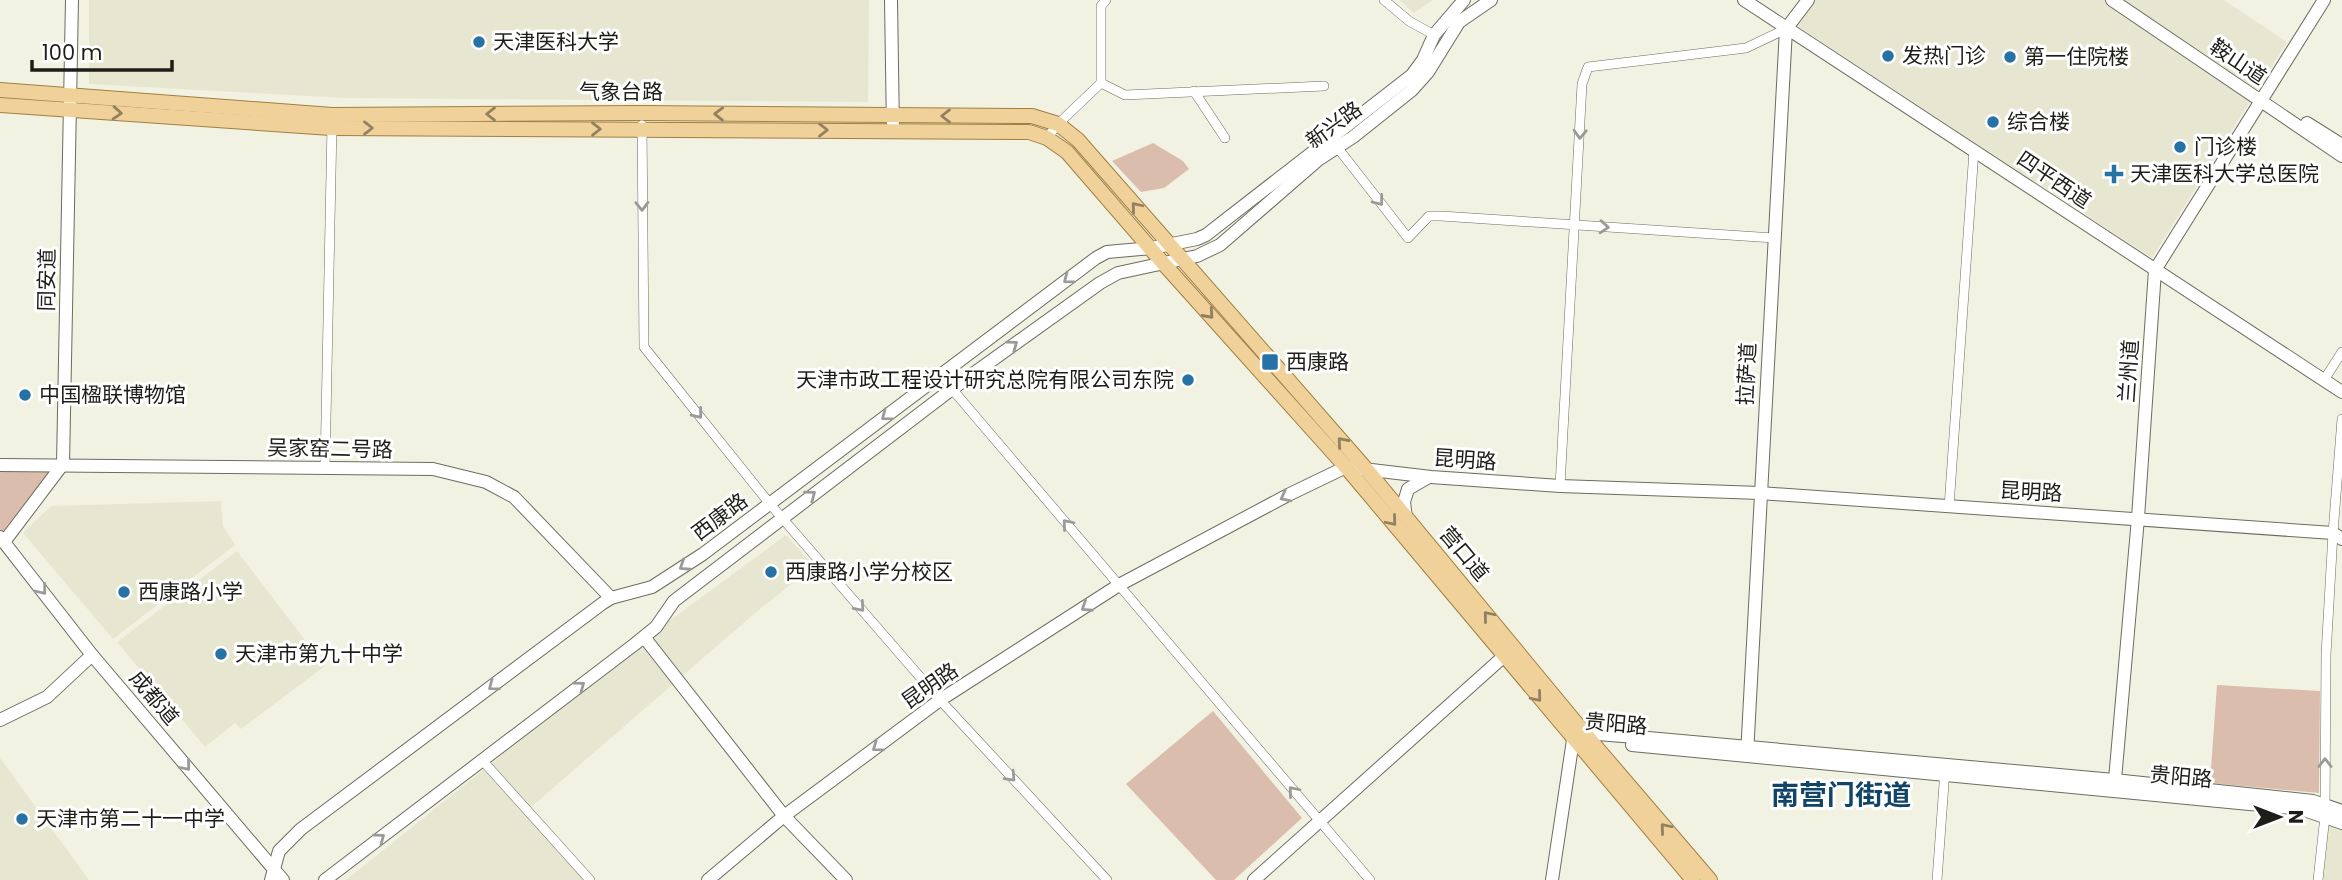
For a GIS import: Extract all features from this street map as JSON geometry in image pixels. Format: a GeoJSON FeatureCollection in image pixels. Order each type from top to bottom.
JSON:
{"type":"FeatureCollection","features":[{"type":"Feature","properties":{"kind":"main road","name":"气象台路"},"geometry":{"type":"LineString","coordinates":[[0,90],[70,94],[332,121],[641,113],[893,123],[1029,132],[1047,138]]}},
{"type":"Feature","properties":{"kind":"main road","name":"气象台路"},"geometry":{"type":"LineString","coordinates":[[0,104],[70,110],[332,121],[642,130],[1032,116],[1058,124],[1078,140],[1181,259]]}},
{"type":"Feature","properties":{"kind":"main road"},"geometry":{"type":"LineString","coordinates":[[1047,138],[1066,152],[1163,263]]}},
{"type":"Feature","properties":{"kind":"main road","name":"营口道"},"geometry":{"type":"LineString","coordinates":[[1181,259],[1367,470],[1509,652]]}},
{"type":"Feature","properties":{"kind":"main road","name":"营口道"},"geometry":{"type":"LineString","coordinates":[[1163,263],[1710,880]]}},
{"type":"Feature","properties":{"kind":"main road","name":"营口道"},"geometry":{"type":"LineString","coordinates":[[1583,738],[1693,880]]}},
{"type":"Feature","properties":{"kind":"street","name":"同安道"},"geometry":{"type":"LineString","coordinates":[[63,464],[72,0]]}},
{"type":"Feature","properties":{"kind":"street"},"geometry":{"type":"LineString","coordinates":[[891,0],[893,123]]}},
{"type":"Feature","properties":{"kind":"street"},"geometry":{"type":"LineString","coordinates":[[1047,138],[1101,83],[1101,6],[1105,0]]}},
{"type":"Feature","properties":{"kind":"street"},"geometry":{"type":"LineString","coordinates":[[1384,0],[1409,21],[1434,35]]}},
{"type":"Feature","properties":{"kind":"street","name":"西康路"},"geometry":{"type":"LineString","coordinates":[[276,877],[279,851],[301,829],[611,598],[652,587],[703,554],[1096,258],[1107,252],[1152,248],[1206,235],[1412,75],[1423,60],[1434,35],[1464,0]]}},
{"type":"Feature","properties":{"kind":"street","name":"新兴路"},"geometry":{"type":"LineString","coordinates":[[1181,259],[1197,256],[1220,245],[1318,160],[1420,82],[1459,22],[1491,0]]}},
{"type":"Feature","properties":{"kind":"street","name":"四平西道"},"geometry":{"type":"LineString","coordinates":[[1744,0],[2342,392]]}},
{"type":"Feature","properties":{"kind":"street"},"geometry":{"type":"LineString","coordinates":[[1560,486],[1582,84],[1588,67],[1746,48],[1786,29],[1808,0]]}},
{"type":"Feature","properties":{"kind":"street","name":"鞍山道"},"geometry":{"type":"LineString","coordinates":[[2112,0],[2262,98],[2342,145]]}},
{"type":"Feature","properties":{"kind":"street","name":"鞍山道"},"geometry":{"type":"LineString","coordinates":[[2124,0],[2342,156]]}},
{"type":"Feature","properties":{"kind":"street","name":"兰州道"},"geometry":{"type":"LineString","coordinates":[[2114,785],[2138,518],[2155,270],[2323,0]]}},
{"type":"Feature","properties":{"kind":"street","name":"拉萨道"},"geometry":{"type":"LineString","coordinates":[[1747,752],[1786,29]]}},
{"type":"Feature","properties":{"kind":"street"},"geometry":{"type":"LineString","coordinates":[[1101,83],[1125,95],[1324,86]]}},
{"type":"Feature","properties":{"kind":"street"},"geometry":{"type":"LineString","coordinates":[[1194,91],[1225,138]]}},
{"type":"Feature","properties":{"kind":"street"},"geometry":{"type":"LineString","coordinates":[[641,113],[644,347],[770,503],[940,700],[1107,880]]}},
{"type":"Feature","properties":{"kind":"street"},"geometry":{"type":"LineString","coordinates":[[325,468],[332,121]]}},
{"type":"Feature","properties":{"kind":"street"},"geometry":{"type":"LineString","coordinates":[[1337,147],[1408,238],[1429,216],[1774,238]]}},
{"type":"Feature","properties":{"kind":"street"},"geometry":{"type":"LineString","coordinates":[[1949,507],[1974,150]]}},
{"type":"Feature","properties":{"kind":"street","name":"西康路"},"geometry":{"type":"LineString","coordinates":[[325,880],[644,637],[656,627],[674,601],[952,389],[1107,278],[1181,259]]}},
{"type":"Feature","properties":{"kind":"street"},"geometry":{"type":"LineString","coordinates":[[2324,380],[2342,352]]}},
{"type":"Feature","properties":{"kind":"street"},"geometry":{"type":"LineString","coordinates":[[942,374],[1370,880]]}},
{"type":"Feature","properties":{"kind":"street"},"geometry":{"type":"LineString","coordinates":[[2318,880],[2325,810],[2326,655],[2337,536],[2342,419]]}},
{"type":"Feature","properties":{"kind":"street"},"geometry":{"type":"LineString","coordinates":[[2,539],[63,464]]}},
{"type":"Feature","properties":{"kind":"street","name":"吴家窑二号路"},"geometry":{"type":"LineString","coordinates":[[0,465],[433,469],[485,482],[514,498],[611,598]]}},
{"type":"Feature","properties":{"kind":"street","name":"昆明路"},"geometry":{"type":"LineString","coordinates":[[708,880],[784,816],[940,700],[1119,585],[1346,467],[1431,477],[1560,486],[1760,493],[2138,518],[2337,536]]}},
{"type":"Feature","properties":{"kind":"street"},"geometry":{"type":"LineString","coordinates":[[1406,518],[1404,502],[1408,489],[1416,482],[1431,477]]}},
{"type":"Feature","properties":{"kind":"street","name":"成都道"},"geometry":{"type":"LineString","coordinates":[[2,539],[92,656],[276,877]]}},
{"type":"Feature","properties":{"kind":"street"},"geometry":{"type":"LineString","coordinates":[[644,637],[784,816],[846,880]]}},
{"type":"Feature","properties":{"kind":"street"},"geometry":{"type":"LineString","coordinates":[[1254,880],[1509,652]]}},
{"type":"Feature","properties":{"kind":"street"},"geometry":{"type":"LineString","coordinates":[[0,720],[47,697],[92,656]]}},
{"type":"Feature","properties":{"kind":"street"},"geometry":{"type":"LineString","coordinates":[[1552,880],[1583,738]]}},
{"type":"Feature","properties":{"kind":"street","name":"贵阳路"},"geometry":{"type":"LineString","coordinates":[[1583,738],[2313,801],[2342,823]]}},
{"type":"Feature","properties":{"kind":"street"},"geometry":{"type":"LineString","coordinates":[[482,760],[590,880]]}},
{"type":"Feature","properties":{"kind":"street"},"geometry":{"type":"LineString","coordinates":[[1937,880],[1945,770]]}},
{"type":"Feature","properties":{"kind":"street","name":"贵阳路"},"geometry":{"type":"LineString","coordinates":[[2325,810],[2342,811]]}},
{"type":"Feature","properties":{"kind":"shaded area","name":"天津医科大学"},"geometry":{"type":"Polygon","coordinates":[[[89,0],[869,0],[868,102],[344,98],[89,84],[89,0]]]}},
{"type":"Feature","properties":{"kind":"shaded area"},"geometry":{"type":"Polygon","coordinates":[[[1399,0],[1433,0],[1414,13],[1399,0]]]}},
{"type":"Feature","properties":{"kind":"shaded area","name":"天津医科大学总医院"},"geometry":{"type":"Polygon","coordinates":[[[1816,0],[2224,0],[2287,42],[2152,258],[1797,26],[1816,0]]]}},
{"type":"Feature","properties":{"kind":"shaded area"},"geometry":{"type":"Polygon","coordinates":[[[1153,143],[1183,161],[1189,169],[1164,188],[1141,192],[1112,161],[1153,143]]]}},
{"type":"Feature","properties":{"kind":"shaded area"},"geometry":{"type":"Polygon","coordinates":[[[66,461],[8,539],[0,529],[0,462],[66,461]]]}},
{"type":"Feature","properties":{"kind":"shaded area","name":"西康路小学"},"geometry":{"type":"Polygon","coordinates":[[[221,501],[223,526],[235,545],[113,639],[23,533],[51,506],[221,501]]]}},
{"type":"Feature","properties":{"kind":"shaded area"},"geometry":{"type":"Polygon","coordinates":[[[786,535],[814,566],[754,614],[530,808],[589,880],[346,880],[665,624],[786,535]]]}},
{"type":"Feature","properties":{"kind":"shaded area","name":"天津市第九十中学"},"geometry":{"type":"Polygon","coordinates":[[[237,551],[325,666],[241,729],[235,723],[205,747],[117,642],[237,551]]]}},
{"type":"Feature","properties":{"kind":"shaded area"},"geometry":{"type":"Polygon","coordinates":[[[2217,685],[2320,691],[2319,793],[2210,783],[2217,685]]]}},
{"type":"Feature","properties":{"kind":"shaded area"},"geometry":{"type":"Polygon","coordinates":[[[1213,711],[1302,818],[1234,880],[1216,880],[1126,784],[1213,711]]]}},
{"type":"Feature","properties":{"kind":"shaded area","name":"天津市第二十一中学"},"geometry":{"type":"Polygon","coordinates":[[[0,758],[89,880],[0,880],[0,758]]]}},
{"type":"Feature","properties":{"kind":"shaded area"},"geometry":{"type":"Polygon","coordinates":[[[2328,822],[2342,822],[2342,880],[2322,880],[2328,822]]]}},
{"type":"Feature","properties":{"kind":"place","name":"天津医科大学"},"geometry":{"type":"Point","coordinates":[479,42]}},
{"type":"Feature","properties":{"kind":"place","name":"发热门诊"},"geometry":{"type":"Point","coordinates":[1888,56]}},
{"type":"Feature","properties":{"kind":"place","name":"第一住院楼"},"geometry":{"type":"Point","coordinates":[2010,57]}},
{"type":"Feature","properties":{"kind":"place","name":"综合楼"},"geometry":{"type":"Point","coordinates":[1993,122]}},
{"type":"Feature","properties":{"kind":"place","name":"门诊楼"},"geometry":{"type":"Point","coordinates":[2180,147]}},
{"type":"Feature","properties":{"kind":"place","name":"天津医科大学总医院"},"geometry":{"type":"Point","coordinates":[2114,174]}},
{"type":"Feature","properties":{"kind":"place","name":"西康路"},"geometry":{"type":"Point","coordinates":[1270,362]}},
{"type":"Feature","properties":{"kind":"place","name":"天津市政工程设计研究总院有限公司东院"},"geometry":{"type":"Point","coordinates":[1188,380]}},
{"type":"Feature","properties":{"kind":"place","name":"中国楹联博物馆"},"geometry":{"type":"Point","coordinates":[25,395]}},
{"type":"Feature","properties":{"kind":"place","name":"西康路小学分校区"},"geometry":{"type":"Point","coordinates":[771,572]}},
{"type":"Feature","properties":{"kind":"place","name":"西康路小学"},"geometry":{"type":"Point","coordinates":[124,592]}},
{"type":"Feature","properties":{"kind":"place","name":"天津市第九十中学"},"geometry":{"type":"Point","coordinates":[221,654]}},
{"type":"Feature","properties":{"kind":"place","name":"天津市第二十一中学"},"geometry":{"type":"Point","coordinates":[22,819]}},
{"type":"Feature","properties":{"kind":"district","name":"南营门街道"},"geometry":{"type":"Point","coordinates":[1841,795]}}]}
